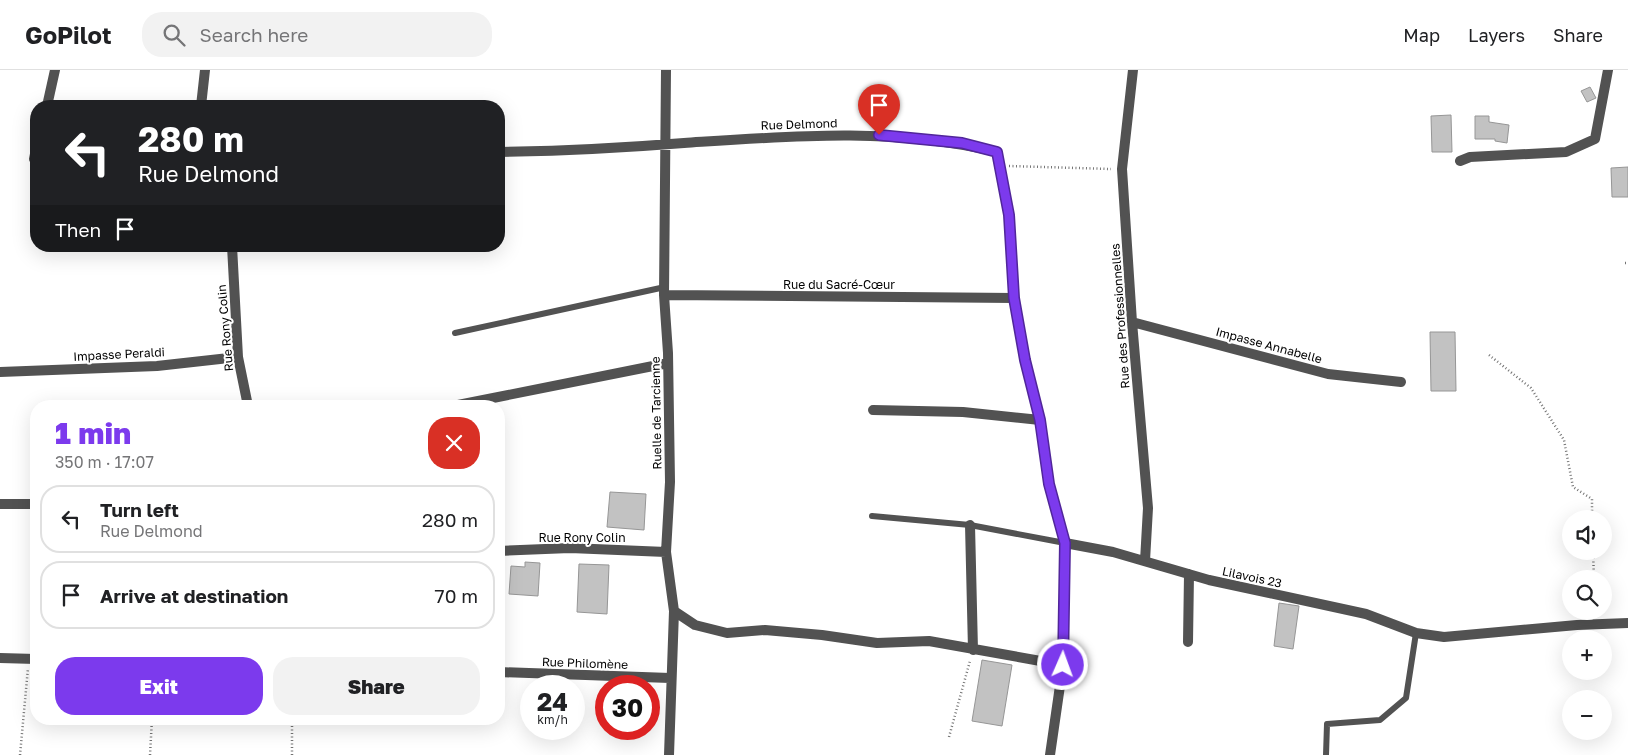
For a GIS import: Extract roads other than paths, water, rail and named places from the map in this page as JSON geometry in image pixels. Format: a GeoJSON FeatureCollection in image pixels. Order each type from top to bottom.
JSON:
{"type":"FeatureCollection","features":[{"type":"Feature","properties":{"kind":"street"},"geometry":{"type":"LineString","coordinates":[[48,100],[55,70]]}},
{"type":"Feature","properties":{"kind":"street"},"geometry":{"type":"LineString","coordinates":[[202,100],[205,70]]}},
{"type":"Feature","properties":{"kind":"street","name":"Ruelle de Tarcienne"},"geometry":{"type":"LineString","coordinates":[[666,70],[665,291],[670,482],[666,552],[674,611],[668,755]]}},
{"type":"Feature","properties":{"kind":"street","name":"Rue des Professionnelles"},"geometry":{"type":"LineString","coordinates":[[1134,70],[1122,169],[1132,322],[1148,508],[1145,561]]}},
{"type":"Feature","properties":{"kind":"street"},"geometry":{"type":"LineString","coordinates":[[1460,161],[1470,157],[1566,152],[1595,139],[1608,70]]}},
{"type":"Feature","properties":{"kind":"street","name":"Rue Delmond"},"geometry":{"type":"LineString","coordinates":[[505,152],[577,151],[791,136],[879,135],[962,143],[997,152],[1009,215],[1014,298],[1025,360],[1040,420],[1049,484],[1065,543],[1063,665],[1050,755]]}},
{"type":"Feature","properties":{"kind":"street","name":"Rue Rony Colin"},"geometry":{"type":"LineString","coordinates":[[232,252],[238,357],[247,400]]}},
{"type":"Feature","properties":{"kind":"street","name":"Rue du Sacré-Cœur"},"geometry":{"type":"LineString","coordinates":[[665,291],[1014,298]]}},
{"type":"Feature","properties":{"kind":"street","name":"Impasse Annabelle"},"geometry":{"type":"LineString","coordinates":[[1132,322],[1328,374],[1401,382]]}},
{"type":"Feature","properties":{"kind":"street","name":"Impasse Peraldi"},"geometry":{"type":"LineString","coordinates":[[0,372],[157,366],[238,357]]}},
{"type":"Feature","properties":{"kind":"street"},"geometry":{"type":"LineString","coordinates":[[483,400],[668,363]]}},
{"type":"Feature","properties":{"kind":"street"},"geometry":{"type":"LineString","coordinates":[[873,410],[963,412],[1040,420]]}},
{"type":"Feature","properties":{"kind":"street"},"geometry":{"type":"LineString","coordinates":[[0,504],[30,504]]}},
{"type":"Feature","properties":{"kind":"street"},"geometry":{"type":"LineString","coordinates":[[970,525],[973,650]]}},
{"type":"Feature","properties":{"kind":"street","name":"Lilavois 23"},"geometry":{"type":"LineString","coordinates":[[1065,543],[1113,552],[1209,580],[1366,614],[1416,633],[1444,637],[1577,625],[1628,623]]}},
{"type":"Feature","properties":{"kind":"street","name":"Rue Rony Colin"},"geometry":{"type":"LineString","coordinates":[[505,551],[570,548],[666,552]]}},
{"type":"Feature","properties":{"kind":"street"},"geometry":{"type":"LineString","coordinates":[[1188,642],[1189,574]]}},
{"type":"Feature","properties":{"kind":"street"},"geometry":{"type":"LineString","coordinates":[[674,611],[695,625],[728,634],[765,630],[822,635],[877,643],[929,641],[1063,665]]}},
{"type":"Feature","properties":{"kind":"street"},"geometry":{"type":"LineString","coordinates":[[0,658],[30,659]]}},
{"type":"Feature","properties":{"kind":"street","name":"Rue Philomène"},"geometry":{"type":"LineString","coordinates":[[505,672],[670,678]]}},
{"type":"Feature","properties":{"kind":"lane","name":"Rue du Sacré-Cœur"},"geometry":{"type":"LineString","coordinates":[[455,333],[665,291]]}},
{"type":"Feature","properties":{"kind":"lane","name":"Lilavois 23"},"geometry":{"type":"LineString","coordinates":[[872,516],[970,525],[1065,543]]}},
{"type":"Feature","properties":{"kind":"lane"},"geometry":{"type":"LineString","coordinates":[[1326,755],[1327,724],[1380,720],[1406,698],[1416,633]]}}]}
